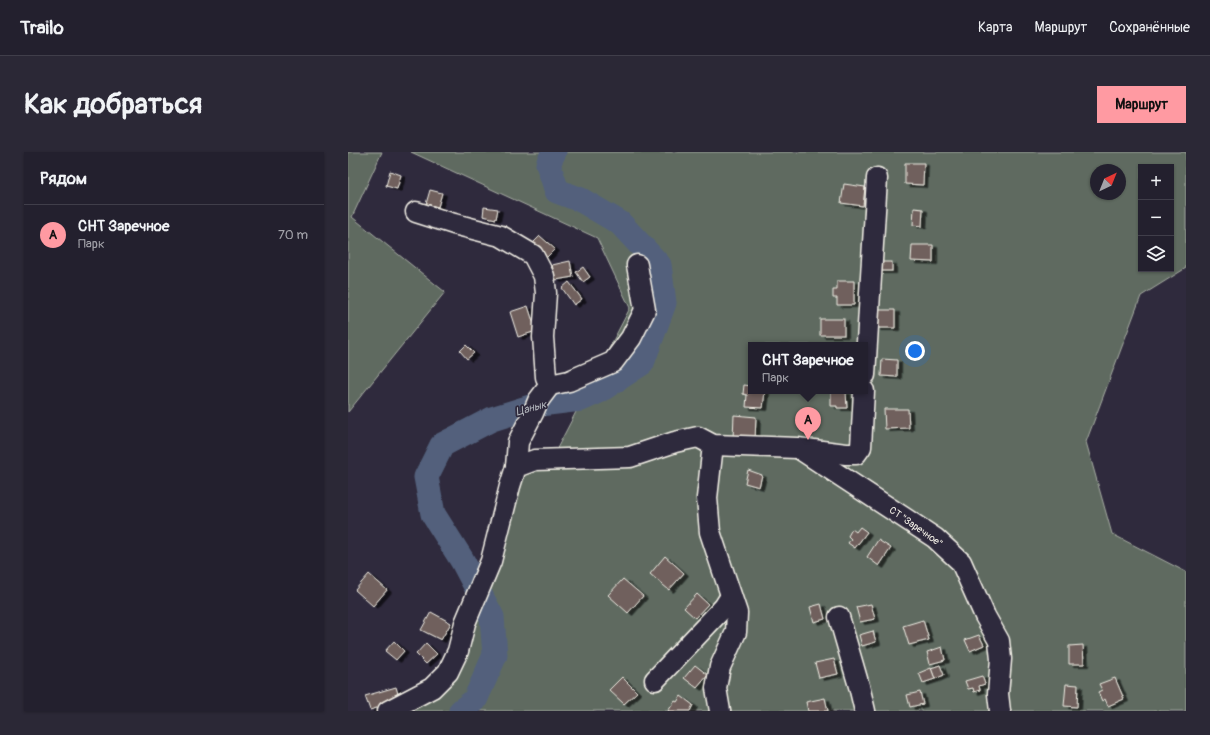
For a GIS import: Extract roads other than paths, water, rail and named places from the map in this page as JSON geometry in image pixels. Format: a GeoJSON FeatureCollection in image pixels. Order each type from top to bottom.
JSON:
{"type":"FeatureCollection","features":[{"type":"Feature","properties":{"kind":"lane"},"geometry":{"type":"LineString","coordinates":[[867,342],[877,178]]}},
{"type":"Feature","properties":{"kind":"lane"},"geometry":{"type":"LineString","coordinates":[[416,212],[454,224],[501,236],[533,255],[544,276],[546,293],[543,337],[544,362],[546,377],[550,384]]}},
{"type":"Feature","properties":{"kind":"lane"},"geometry":{"type":"LineString","coordinates":[[388,711],[432,688],[448,672],[458,651],[465,623],[491,561],[516,467],[518,442],[550,384],[569,381],[613,362],[631,338],[645,310],[637,265]]}},
{"type":"Feature","properties":{"kind":"lane"},"geometry":{"type":"LineString","coordinates":[[516,467],[535,460],[630,457],[675,442],[698,437],[713,445],[797,448],[856,454],[860,447],[864,394]]}},
{"type":"Feature","properties":{"kind":"lane"},"geometry":{"type":"LineString","coordinates":[[713,445],[707,498],[710,532],[737,613],[736,632],[720,667],[716,688],[720,711]]}},
{"type":"Feature","properties":{"kind":"lane","name":"СТ \"Заречное\""},"geometry":{"type":"LineString","coordinates":[[797,448],[935,538],[961,562],[985,616],[999,641],[1001,659],[998,694],[1000,711]]}},
{"type":"Feature","properties":{"kind":"lane"},"geometry":{"type":"LineString","coordinates":[[654,680],[724,607],[731,596]]}},
{"type":"Feature","properties":{"kind":"lane"},"geometry":{"type":"LineString","coordinates":[[839,617],[860,686],[865,711]]}},
{"type":"Feature","properties":{"kind":"waterway","name":"Цанык"},"geometry":{"type":"LineString","coordinates":[[461,711],[475,700],[495,655],[492,617],[462,560],[433,514],[426,477],[442,445],[492,419],[540,404],[581,399],[599,391],[642,363],[664,303],[659,265],[620,223],[581,200],[557,191],[548,164],[554,152]]}},
{"type":"Feature","properties":{"kind":"place","name":"СНТ Заречное"},"geometry":{"type":"Point","coordinates":[808,440]}}]}
